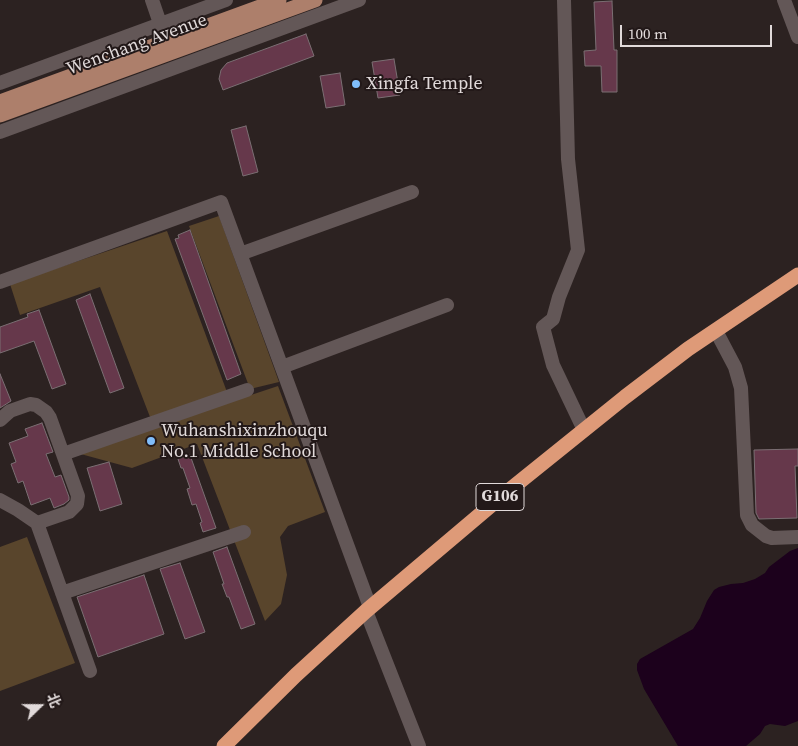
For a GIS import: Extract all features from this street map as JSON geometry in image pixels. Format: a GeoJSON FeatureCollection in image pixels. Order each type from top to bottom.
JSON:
{"type":"FeatureCollection","features":[{"type":"Feature","properties":{"kind":"highway","name":"G106"},"geometry":{"type":"LineString","coordinates":[[224,746],[296,675],[368,609],[494,502],[680,355],[798,275]]}},
{"type":"Feature","properties":{"kind":"main road","name":"Wenchang Avenue"},"geometry":{"type":"LineString","coordinates":[[0,102],[280,0]]}},
{"type":"Feature","properties":{"kind":"main road","name":"Wenchang Avenue"},"geometry":{"type":"LineString","coordinates":[[0,115],[316,0]]}},
{"type":"Feature","properties":{"kind":"street"},"geometry":{"type":"LineString","coordinates":[[152,0],[166,41]]}},
{"type":"Feature","properties":{"kind":"street"},"geometry":{"type":"LineString","coordinates":[[0,83],[226,0]]}},
{"type":"Feature","properties":{"kind":"street"},"geometry":{"type":"LineString","coordinates":[[0,132],[359,0]]}},
{"type":"Feature","properties":{"kind":"street"},"geometry":{"type":"LineString","coordinates":[[564,0],[568,159],[578,250],[559,296],[553,319],[543,327],[553,365],[584,430]]}},
{"type":"Feature","properties":{"kind":"street"},"geometry":{"type":"LineString","coordinates":[[784,0],[798,37]]}},
{"type":"Feature","properties":{"kind":"street"},"geometry":{"type":"LineString","coordinates":[[240,254],[412,192]]}},
{"type":"Feature","properties":{"kind":"street"},"geometry":{"type":"LineString","coordinates":[[0,282],[221,202],[419,746]]}},
{"type":"Feature","properties":{"kind":"street"},"geometry":{"type":"LineString","coordinates":[[282,367],[447,305]]}},
{"type":"Feature","properties":{"kind":"street"},"geometry":{"type":"LineString","coordinates":[[716,331],[735,367],[741,388],[747,515],[752,525],[766,536],[772,538],[798,537]]}},
{"type":"Feature","properties":{"kind":"street"},"geometry":{"type":"LineString","coordinates":[[63,454],[247,390]]}},
{"type":"Feature","properties":{"kind":"street"},"geometry":{"type":"LineString","coordinates":[[0,420],[10,411],[30,404],[42,408],[50,418],[78,496],[77,504],[70,512],[36,523]]}},
{"type":"Feature","properties":{"kind":"street"},"geometry":{"type":"LineString","coordinates":[[0,500],[36,523],[90,671]]}},
{"type":"Feature","properties":{"kind":"street"},"geometry":{"type":"LineString","coordinates":[[62,593],[244,532]]}},
{"type":"Feature","properties":{"kind":"shaded area"},"geometry":{"type":"Polygon","coordinates":[[[219,216],[279,382],[250,389],[189,226],[219,216]]]}},
{"type":"Feature","properties":{"kind":"shaded area"},"geometry":{"type":"Polygon","coordinates":[[[167,231],[227,392],[150,417],[100,287],[20,315],[10,284],[167,231]]]}},
{"type":"Feature","properties":{"kind":"shaded area"},"geometry":{"type":"Polygon","coordinates":[[[278,386],[325,512],[288,526],[280,537],[287,575],[281,604],[265,621],[197,444],[132,468],[77,453],[278,386]]]}},
{"type":"Feature","properties":{"kind":"shaded area"},"geometry":{"type":"Polygon","coordinates":[[[27,537],[75,663],[0,691],[0,547],[27,537]]]}},
{"type":"Feature","properties":{"kind":"shaded area"},"geometry":{"type":"Polygon","coordinates":[[[798,548],[798,721],[785,726],[770,724],[765,726],[760,734],[746,746],[678,746],[644,689],[637,670],[637,664],[640,659],[693,629],[714,590],[719,587],[755,579],[765,573],[769,567],[790,551],[798,548]]]}},
{"type":"Feature","properties":{"kind":"building"},"geometry":{"type":"Polygon","coordinates":[[[612,1],[614,50],[617,50],[617,92],[602,92],[601,66],[585,66],[584,51],[596,50],[594,2],[612,1]]]}},
{"type":"Feature","properties":{"kind":"building"},"geometry":{"type":"Polygon","coordinates":[[[306,34],[314,56],[223,90],[219,79],[221,70],[227,63],[306,34]]]}},
{"type":"Feature","properties":{"kind":"building"},"geometry":{"type":"Polygon","coordinates":[[[394,59],[400,95],[378,98],[372,62],[394,59]]]}},
{"type":"Feature","properties":{"kind":"building"},"geometry":{"type":"Polygon","coordinates":[[[340,73],[345,105],[326,108],[320,76],[340,73]]]}},
{"type":"Feature","properties":{"kind":"building"},"geometry":{"type":"Polygon","coordinates":[[[246,126],[258,172],[243,176],[231,130],[246,126]]]}},
{"type":"Feature","properties":{"kind":"building"},"geometry":{"type":"Polygon","coordinates":[[[190,230],[241,374],[227,380],[175,239],[179,238],[178,235],[190,230]]]}},
{"type":"Feature","properties":{"kind":"building"},"geometry":{"type":"Polygon","coordinates":[[[90,294],[124,388],[110,393],[76,300],[90,294]]]}},
{"type":"Feature","properties":{"kind":"building"},"geometry":{"type":"Polygon","coordinates":[[[39,310],[66,384],[52,389],[34,341],[0,353],[0,327],[28,317],[27,314],[39,310]]]}},
{"type":"Feature","properties":{"kind":"building"},"geometry":{"type":"Polygon","coordinates":[[[0,374],[11,401],[0,408],[0,374]]]}},
{"type":"Feature","properties":{"kind":"building"},"geometry":{"type":"Polygon","coordinates":[[[42,423],[53,452],[46,454],[55,477],[61,475],[69,497],[69,500],[64,504],[54,508],[50,498],[31,505],[23,481],[18,483],[11,464],[16,462],[9,443],[28,436],[25,429],[42,423]]]}},
{"type":"Feature","properties":{"kind":"building"},"geometry":{"type":"Polygon","coordinates":[[[798,449],[798,466],[795,466],[797,518],[759,519],[756,513],[754,450],[798,449]]]}},
{"type":"Feature","properties":{"kind":"building"},"geometry":{"type":"Polygon","coordinates":[[[190,455],[216,528],[203,532],[196,504],[192,505],[187,489],[190,488],[178,459],[190,455]]]}},
{"type":"Feature","properties":{"kind":"building"},"geometry":{"type":"Polygon","coordinates":[[[109,462],[122,504],[100,511],[87,468],[109,462]]]}},
{"type":"Feature","properties":{"kind":"building"},"geometry":{"type":"Polygon","coordinates":[[[227,547],[255,624],[241,629],[222,584],[224,584],[213,552],[227,547]]]}},
{"type":"Feature","properties":{"kind":"building"},"geometry":{"type":"Polygon","coordinates":[[[180,563],[205,632],[185,639],[160,569],[180,563]]]}},
{"type":"Feature","properties":{"kind":"building"},"geometry":{"type":"Polygon","coordinates":[[[144,575],[164,634],[98,657],[77,597],[144,575]]]}},
{"type":"Feature","properties":{"kind":"place","name":"Xingfa Temple"},"geometry":{"type":"Point","coordinates":[356,84]}},
{"type":"Feature","properties":{"kind":"place","name":"Wuhanshixinzhouqu No.1 Middle School"},"geometry":{"type":"Point","coordinates":[151,441]}}]}
